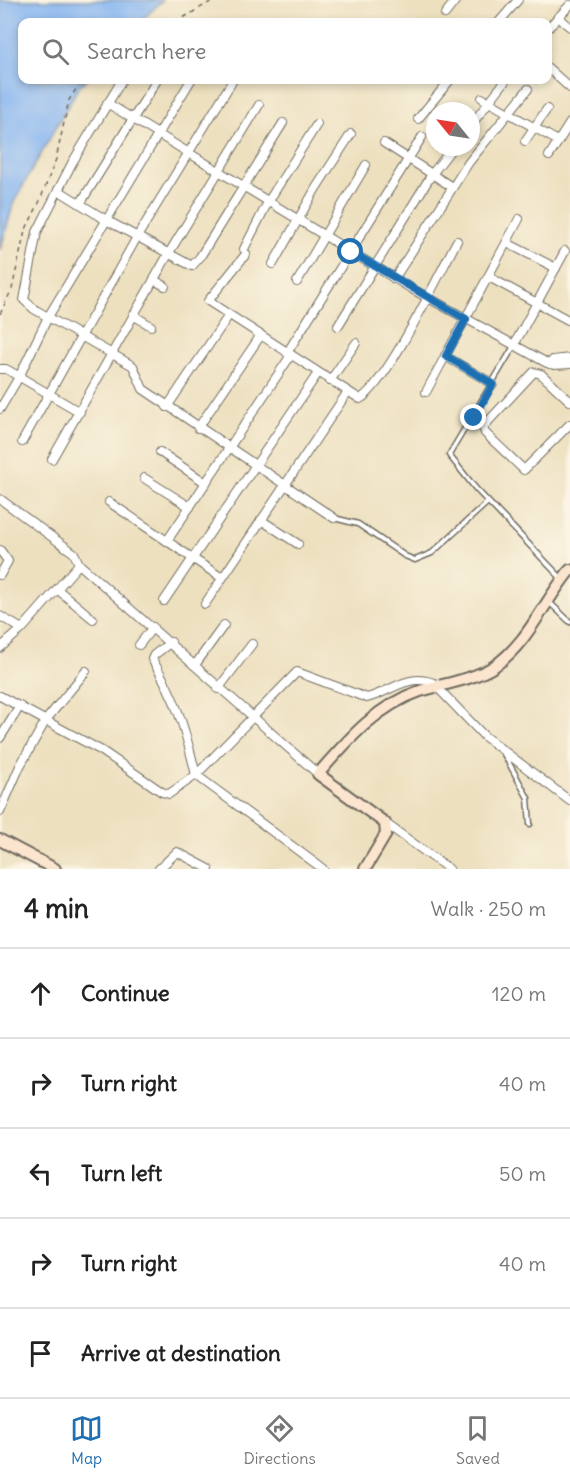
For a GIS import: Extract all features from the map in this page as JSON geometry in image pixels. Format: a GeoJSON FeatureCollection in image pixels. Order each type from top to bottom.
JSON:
{"type":"FeatureCollection","features":[{"type":"Feature","properties":{"kind":"street"},"geometry":{"type":"LineString","coordinates":[[445,14],[456,0]]}},
{"type":"Feature","properties":{"kind":"street"},"geometry":{"type":"LineString","coordinates":[[502,18],[518,0]]}},
{"type":"Feature","properties":{"kind":"street"},"geometry":{"type":"LineString","coordinates":[[552,24],[570,5]]}},
{"type":"Feature","properties":{"kind":"street"},"geometry":{"type":"LineString","coordinates":[[558,17],[570,27]]}},
{"type":"Feature","properties":{"kind":"street"},"geometry":{"type":"LineString","coordinates":[[552,72],[570,88]]}},
{"type":"Feature","properties":{"kind":"street"},"geometry":{"type":"LineString","coordinates":[[119,84],[58,190],[37,232],[24,294],[27,304],[133,366],[143,389],[334,518]]}},
{"type":"Feature","properties":{"kind":"street"},"geometry":{"type":"LineString","coordinates":[[80,204],[155,84]]}},
{"type":"Feature","properties":{"kind":"street"},"geometry":{"type":"LineString","coordinates":[[0,409],[19,377],[48,317],[189,84]]}},
{"type":"Feature","properties":{"kind":"street"},"geometry":{"type":"LineString","coordinates":[[22,442],[50,396],[137,237],[231,84]]}},
{"type":"Feature","properties":{"kind":"street"},"geometry":{"type":"LineString","coordinates":[[418,118],[447,84]]}},
{"type":"Feature","properties":{"kind":"street"},"geometry":{"type":"LineString","coordinates":[[480,110],[486,100],[502,84]]}},
{"type":"Feature","properties":{"kind":"street"},"geometry":{"type":"LineString","coordinates":[[394,279],[452,187],[528,89]]}},
{"type":"Feature","properties":{"kind":"street"},"geometry":{"type":"LineString","coordinates":[[486,100],[558,141]]}},
{"type":"Feature","properties":{"kind":"street"},"geometry":{"type":"LineString","coordinates":[[107,103],[427,298],[548,363],[570,364]]}},
{"type":"Feature","properties":{"kind":"street"},"geometry":{"type":"LineString","coordinates":[[52,459],[81,412],[169,254],[259,105]]}},
{"type":"Feature","properties":{"kind":"street"},"geometry":{"type":"LineString","coordinates":[[525,141],[547,110]]}},
{"type":"Feature","properties":{"kind":"street"},"geometry":{"type":"LineString","coordinates":[[58,190],[106,220],[186,264],[196,264],[283,123]]}},
{"type":"Feature","properties":{"kind":"street"},"geometry":{"type":"LineString","coordinates":[[549,156],[570,123]]}},
{"type":"Feature","properties":{"kind":"street"},"geometry":{"type":"LineString","coordinates":[[317,124],[268,202],[245,251],[208,302],[360,399],[373,389],[457,242]]}},
{"type":"Feature","properties":{"kind":"street"},"geometry":{"type":"LineString","coordinates":[[273,264],[351,134]]}},
{"type":"Feature","properties":{"kind":"street"},"geometry":{"type":"LineString","coordinates":[[167,541],[289,354],[422,137]]}},
{"type":"Feature","properties":{"kind":"street"},"geometry":{"type":"LineString","coordinates":[[384,143],[452,187]]}},
{"type":"Feature","properties":{"kind":"street"},"geometry":{"type":"LineString","coordinates":[[338,326],[432,174],[446,156]]}},
{"type":"Feature","properties":{"kind":"street"},"geometry":{"type":"LineString","coordinates":[[297,282],[366,165]]}},
{"type":"Feature","properties":{"kind":"street"},"geometry":{"type":"LineString","coordinates":[[426,392],[519,219]]}},
{"type":"Feature","properties":{"kind":"street"},"geometry":{"type":"LineString","coordinates":[[507,243],[556,268]]}},
{"type":"Feature","properties":{"kind":"street"},"geometry":{"type":"LineString","coordinates":[[514,345],[565,251]]}},
{"type":"Feature","properties":{"kind":"street"},"geometry":{"type":"LineString","coordinates":[[489,277],[569,318]]}},
{"type":"Feature","properties":{"kind":"street"},"geometry":{"type":"LineString","coordinates":[[154,280],[165,286]]}},
{"type":"Feature","properties":{"kind":"street"},"geometry":{"type":"LineString","coordinates":[[134,315],[151,326]]}},
{"type":"Feature","properties":{"kind":"street"},"geometry":{"type":"LineString","coordinates":[[167,407],[229,315]]}},
{"type":"Feature","properties":{"kind":"street"},"geometry":{"type":"LineString","coordinates":[[198,428],[261,335]]}},
{"type":"Feature","properties":{"kind":"street"},"geometry":{"type":"LineString","coordinates":[[330,381],[356,343]]}},
{"type":"Feature","properties":{"kind":"street"},"geometry":{"type":"LineString","coordinates":[[446,356],[493,384]]}},
{"type":"Feature","properties":{"kind":"street"},"geometry":{"type":"LineString","coordinates":[[541,374],[548,363],[553,360],[570,358]]}},
{"type":"Feature","properties":{"kind":"street"},"geometry":{"type":"LineString","coordinates":[[0,369],[6,369],[81,412]]}},
{"type":"Feature","properties":{"kind":"street"},"geometry":{"type":"LineString","coordinates":[[164,601],[318,373]]}},
{"type":"Feature","properties":{"kind":"street"},"geometry":{"type":"LineString","coordinates":[[570,401],[541,374],[531,374],[483,427],[485,433],[524,470],[570,424]]}},
{"type":"Feature","properties":{"kind":"street"},"geometry":{"type":"LineString","coordinates":[[205,604],[348,393]]}},
{"type":"Feature","properties":{"kind":"street"},"geometry":{"type":"LineString","coordinates":[[160,452],[206,483]]}},
{"type":"Feature","properties":{"kind":"street"},"geometry":{"type":"LineString","coordinates":[[144,478],[190,507]]}},
{"type":"Feature","properties":{"kind":"street"},"geometry":{"type":"LineString","coordinates":[[0,499],[74,553],[80,564],[171,642],[218,689],[318,774],[449,869]]}},
{"type":"Feature","properties":{"kind":"street"},"geometry":{"type":"LineString","coordinates":[[109,502],[222,578]]}},
{"type":"Feature","properties":{"kind":"street"},"geometry":{"type":"LineString","coordinates":[[261,520],[298,544]]}},
{"type":"Feature","properties":{"kind":"street"},"geometry":{"type":"LineString","coordinates":[[0,550],[8,561],[0,575]]}},
{"type":"Feature","properties":{"kind":"street"},"geometry":{"type":"LineString","coordinates":[[0,648],[22,629],[80,564]]}},
{"type":"Feature","properties":{"kind":"street"},"geometry":{"type":"LineString","coordinates":[[318,774],[364,723],[404,698],[493,667],[527,633],[546,600],[570,570]]}},
{"type":"Feature","properties":{"kind":"street"},"geometry":{"type":"LineString","coordinates":[[57,589],[93,619]]}},
{"type":"Feature","properties":{"kind":"street"},"geometry":{"type":"LineString","coordinates":[[0,616],[22,629]]}},
{"type":"Feature","properties":{"kind":"street"},"geometry":{"type":"LineString","coordinates":[[195,665],[224,625]]}},
{"type":"Feature","properties":{"kind":"street"},"geometry":{"type":"LineString","coordinates":[[139,645],[153,627]]}},
{"type":"Feature","properties":{"kind":"street"},"geometry":{"type":"LineString","coordinates":[[171,642],[152,659],[172,691],[183,720],[196,775],[322,869]]}},
{"type":"Feature","properties":{"kind":"street"},"geometry":{"type":"LineString","coordinates":[[218,689],[252,644]]}},
{"type":"Feature","properties":{"kind":"street"},"geometry":{"type":"LineString","coordinates":[[0,812],[20,766],[46,720],[86,670]]}},
{"type":"Feature","properties":{"kind":"street"},"geometry":{"type":"LineString","coordinates":[[0,696],[102,751],[165,794],[174,793],[196,775],[297,672],[367,698],[418,679],[439,686],[483,736],[570,801]]}},
{"type":"Feature","properties":{"kind":"street"},"geometry":{"type":"LineString","coordinates":[[0,738],[20,706]]}},
{"type":"Feature","properties":{"kind":"street"},"geometry":{"type":"LineString","coordinates":[[365,869],[386,834],[386,823]]}},
{"type":"Feature","properties":{"kind":"street"},"geometry":{"type":"LineString","coordinates":[[0,840],[53,869]]}},
{"type":"Feature","properties":{"kind":"street"},"geometry":{"type":"LineString","coordinates":[[159,869],[177,852],[209,869]]}},
{"type":"Feature","properties":{"kind":"lane"},"geometry":{"type":"LineString","coordinates":[[514,345],[449,455],[488,502],[562,579]]}},
{"type":"Feature","properties":{"kind":"lane"},"geometry":{"type":"LineString","coordinates":[[334,518],[358,524],[405,556],[415,560],[432,553],[488,502]]}},
{"type":"Feature","properties":{"kind":"lane"},"geometry":{"type":"LineString","coordinates":[[546,600],[570,622]]}},
{"type":"Feature","properties":{"kind":"lane"},"geometry":{"type":"LineString","coordinates":[[504,752],[509,766],[528,798],[531,824]]}},
{"type":"Feature","properties":{"kind":"path"},"geometry":{"type":"LineString","coordinates":[[183,18],[214,0]]}},
{"type":"Feature","properties":{"kind":"path"},"geometry":{"type":"LineString","coordinates":[[0,314],[12,289],[25,231],[56,159],[69,100],[78,86],[82,84]]}},
{"type":"Feature","properties":{"kind":"water"},"geometry":{"type":"Polygon","coordinates":[[[0,0],[163,0],[144,18],[18,18],[18,84],[82,84],[14,202],[0,250],[0,0]]]}},
{"type":"Feature","properties":{"kind":"route"},"geometry":{"type":"LineString","coordinates":[[351,252],[412,290],[466,319],[446,356],[493,384],[474,418]]}}]}
